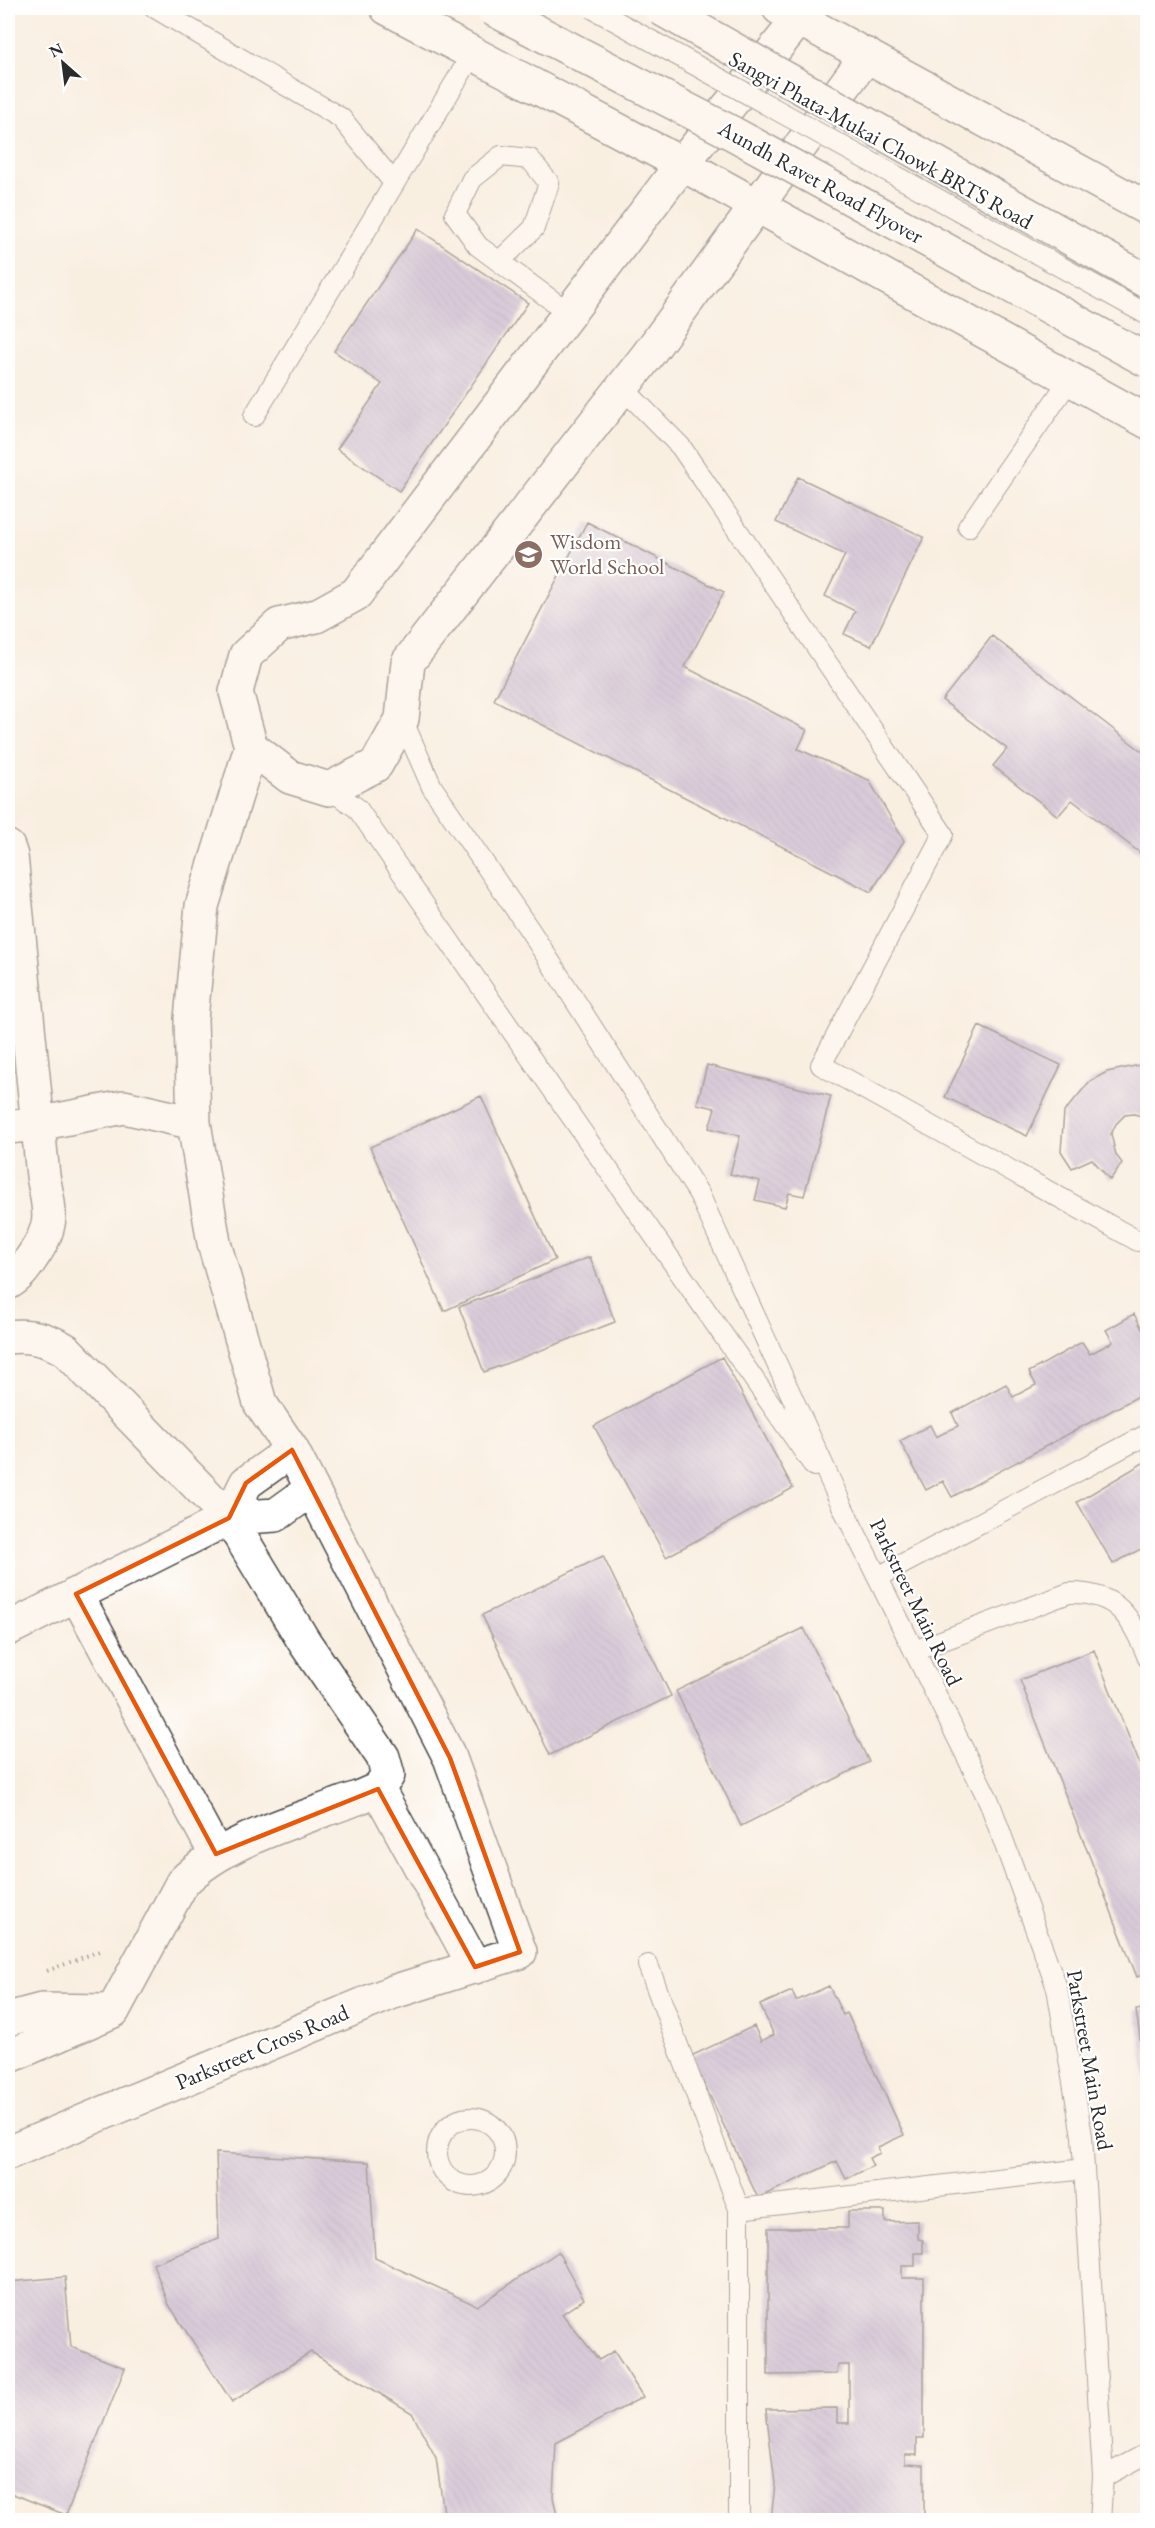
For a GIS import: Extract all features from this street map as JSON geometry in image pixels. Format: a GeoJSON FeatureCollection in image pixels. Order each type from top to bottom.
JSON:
{"type":"FeatureCollection","features":[{"type":"Feature","properties":{"kind":"street"},"geometry":{"type":"LineString","coordinates":[[387,8],[682,164],[757,208],[1148,422]]}},
{"type":"Feature","properties":{"kind":"street","name":"Aundh Ravet Road Flyover"},"geometry":{"type":"LineString","coordinates":[[491,8],[732,133],[1148,361]]}},
{"type":"Feature","properties":{"kind":"street"},"geometry":{"type":"LineString","coordinates":[[660,8],[1148,282]]}},
{"type":"Feature","properties":{"kind":"street"},"geometry":{"type":"LineString","coordinates":[[8,1629],[229,1518],[276,1515],[312,1489],[292,1450],[260,1403],[214,1243],[194,1123],[191,1019],[202,906],[251,747],[236,692],[246,655],[279,625],[316,616],[356,594],[682,164],[789,13],[1148,209]]}},
{"type":"Feature","properties":{"kind":"street"},"geometry":{"type":"LineString","coordinates":[[251,747],[290,777],[329,789],[376,765],[402,719],[408,662],[623,388],[867,55]]}},
{"type":"Feature","properties":{"kind":"street"},"geometry":{"type":"LineString","coordinates":[[8,847],[11,856],[22,1126],[50,1212],[46,1237],[19,1277],[8,1282]]}},
{"type":"Feature","properties":{"kind":"street"},"geometry":{"type":"LineString","coordinates":[[22,1126],[124,1107],[194,1123]]}},
{"type":"Feature","properties":{"kind":"street"},"geometry":{"type":"LineString","coordinates":[[8,1337],[20,1335],[50,1340],[66,1350],[229,1518],[304,1643],[383,1756],[388,1774],[378,1789],[216,1854],[198,1866],[182,1883],[113,2011],[8,2057]]}},
{"type":"Feature","properties":{"kind":"street"},"geometry":{"type":"LineString","coordinates":[[229,1518],[246,1483],[292,1450]]}},
{"type":"Feature","properties":{"kind":"street","name":"Parkstreet Cross Road"},"geometry":{"type":"LineString","coordinates":[[8,2153],[393,1992],[520,1952],[450,1758],[312,1489]]}},
{"type":"Feature","properties":{"kind":"street"},"geometry":{"type":"LineString","coordinates":[[76,1594],[216,1854]]}},
{"type":"Feature","properties":{"kind":"street"},"geometry":{"type":"LineString","coordinates":[[378,1789],[475,1967]]}},
{"type":"Feature","properties":{"kind":"street"},"geometry":{"type":"LineString","coordinates":[[8,2019],[42,2010],[113,2011]]}},
{"type":"Feature","properties":{"kind":"lane"},"geometry":{"type":"LineString","coordinates":[[155,8],[341,118],[394,183]]}},
{"type":"Feature","properties":{"kind":"lane","name":"Sangvi Phata-Mukai Chowk BRTS Road"},"geometry":{"type":"LineString","coordinates":[[592,8],[1148,315]]}},
{"type":"Feature","properties":{"kind":"lane"},"geometry":{"type":"LineString","coordinates":[[254,416],[472,53]]}},
{"type":"Feature","properties":{"kind":"lane"},"geometry":{"type":"LineString","coordinates":[[500,261],[534,228],[549,183],[530,159],[501,156],[472,180],[455,214],[478,246],[569,313]]}},
{"type":"Feature","properties":{"kind":"lane"},"geometry":{"type":"LineString","coordinates":[[968,527],[1070,379]]}},
{"type":"Feature","properties":{"kind":"lane"},"geometry":{"type":"LineString","coordinates":[[623,388],[681,447],[943,834],[821,1065],[1138,1241]]}},
{"type":"Feature","properties":{"kind":"lane"},"geometry":{"type":"LineString","coordinates":[[402,719],[432,787],[531,932],[699,1194],[843,1508]]}},
{"type":"Feature","properties":{"kind":"lane"},"geometry":{"type":"LineString","coordinates":[[329,789],[357,808],[843,1508]]}},
{"type":"Feature","properties":{"kind":"lane"},"geometry":{"type":"LineString","coordinates":[[878,1577],[1148,1434]]}},
{"type":"Feature","properties":{"kind":"lane","name":"Parkstreet Main Road"},"geometry":{"type":"LineString","coordinates":[[843,1508],[989,1801],[1057,1988],[1082,2136],[1103,2476],[1100,2520]]}},
{"type":"Feature","properties":{"kind":"lane"},"geometry":{"type":"LineString","coordinates":[[914,1651],[1069,1593],[1092,1593],[1114,1604],[1136,1629],[1148,1658]]}},
{"type":"Feature","properties":{"kind":"lane"},"geometry":{"type":"LineString","coordinates":[[648,1965],[739,2209],[739,2520]]}},
{"type":"Feature","properties":{"kind":"lane"},"geometry":{"type":"LineString","coordinates":[[739,2209],[1084,2169]]}},
{"type":"Feature","properties":{"kind":"lane"},"geometry":{"type":"LineString","coordinates":[[1103,2476],[1148,2453]]}},
{"type":"Feature","properties":{"kind":"path"},"geometry":{"type":"LineString","coordinates":[[39,1974],[112,1946]]}},
{"type":"Feature","properties":{"kind":"highlighted area"},"geometry":{"type":"Polygon","coordinates":[[[292,1450],[450,1758],[520,1952],[475,1967],[378,1789],[216,1854],[76,1594],[229,1518],[246,1483],[292,1450]]]}},
{"type":"Feature","properties":{"kind":"building"},"geometry":{"type":"Polygon","coordinates":[[[418,229],[528,303],[399,491],[337,449],[382,384],[334,351],[418,229]]]}},
{"type":"Feature","properties":{"kind":"building"},"geometry":{"type":"Polygon","coordinates":[[[798,477],[924,537],[871,646],[844,634],[855,611],[825,596],[845,555],[776,522],[798,477]]]}},
{"type":"Feature","properties":{"kind":"building"},"geometry":{"type":"Polygon","coordinates":[[[587,522],[724,592],[685,667],[807,730],[798,749],[869,780],[904,841],[871,892],[494,700],[587,522]]]}},
{"type":"Feature","properties":{"kind":"building"},"geometry":{"type":"Polygon","coordinates":[[[992,636],[1148,756],[1148,844],[1140,853],[1072,800],[1058,816],[993,766],[1007,749],[942,700],[992,636]]]}},
{"type":"Feature","properties":{"kind":"building"},"geometry":{"type":"Polygon","coordinates":[[[979,1026],[1061,1065],[1027,1136],[945,1097],[979,1026]]]}},
{"type":"Feature","properties":{"kind":"building"},"geometry":{"type":"Polygon","coordinates":[[[1144,1064],[1148,1068],[1148,1118],[1134,1114],[1125,1115],[1116,1124],[1111,1134],[1116,1155],[1122,1163],[1110,1180],[1092,1159],[1072,1168],[1061,1151],[1064,1112],[1090,1081],[1107,1072],[1144,1064]]]}},
{"type":"Feature","properties":{"kind":"building"},"geometry":{"type":"Polygon","coordinates":[[[707,1065],[831,1096],[804,1196],[789,1193],[785,1207],[755,1200],[760,1181],[730,1174],[740,1136],[709,1128],[715,1108],[697,1104],[707,1065]]]}},
{"type":"Feature","properties":{"kind":"building"},"geometry":{"type":"Polygon","coordinates":[[[481,1096],[555,1260],[444,1311],[370,1147],[481,1096]]]}},
{"type":"Feature","properties":{"kind":"building"},"geometry":{"type":"Polygon","coordinates":[[[590,1257],[615,1322],[484,1372],[459,1307],[590,1257]]]}},
{"type":"Feature","properties":{"kind":"building"},"geometry":{"type":"Polygon","coordinates":[[[1134,1314],[1148,1340],[1148,1391],[952,1497],[943,1481],[926,1490],[900,1441],[930,1425],[936,1437],[958,1426],[952,1413],[1006,1384],[1013,1397],[1036,1385],[1029,1372],[1082,1342],[1090,1354],[1113,1342],[1106,1330],[1134,1314]]]}},
{"type":"Feature","properties":{"kind":"building"},"geometry":{"type":"Polygon","coordinates":[[[722,1357],[793,1488],[666,1557],[594,1426],[722,1357]]]}},
{"type":"Feature","properties":{"kind":"building"},"geometry":{"type":"Polygon","coordinates":[[[1148,1460],[1148,1545],[1113,1564],[1077,1502],[1148,1460]]]}},
{"type":"Feature","properties":{"kind":"building"},"geometry":{"type":"Polygon","coordinates":[[[603,1556],[671,1696],[550,1755],[482,1615],[603,1556]]]}},
{"type":"Feature","properties":{"kind":"building"},"geometry":{"type":"Polygon","coordinates":[[[804,1628],[869,1762],[741,1826],[676,1691],[804,1628]]]}},
{"type":"Feature","properties":{"kind":"building"},"geometry":{"type":"Polygon","coordinates":[[[1094,1650],[1148,1785],[1148,1973],[1137,1977],[1020,1680],[1094,1650]]]}},
{"type":"Feature","properties":{"kind":"building"},"geometry":{"type":"Polygon","coordinates":[[[829,1986],[843,2015],[847,2013],[904,2135],[878,2147],[880,2153],[869,2158],[873,2166],[846,2179],[837,2161],[758,2198],[691,2056],[754,2026],[761,2041],[774,2035],[760,2005],[792,1991],[796,2001],[829,1986]]]}},
{"type":"Feature","properties":{"kind":"building"},"geometry":{"type":"Polygon","coordinates":[[[1148,2008],[1148,2080],[1146,2080],[1136,2010],[1148,2008]]]}},
{"type":"Feature","properties":{"kind":"building"},"geometry":{"type":"Polygon","coordinates":[[[216,2153],[369,2162],[375,2258],[477,2306],[558,2252],[584,2299],[562,2314],[599,2360],[614,2351],[643,2397],[556,2443],[553,2497],[558,2520],[445,2520],[436,2458],[412,2413],[311,2352],[232,2402],[169,2305],[153,2264],[219,2239],[216,2153]]]}},
{"type":"Feature","properties":{"kind":"building"},"geometry":{"type":"Polygon","coordinates":[[[848,2211],[885,2211],[885,2222],[918,2221],[918,2239],[923,2240],[923,2253],[915,2253],[915,2266],[902,2266],[902,2278],[924,2278],[924,2438],[917,2438],[917,2455],[905,2455],[905,2464],[924,2465],[924,2520],[771,2520],[775,2484],[766,2409],[837,2408],[837,2423],[849,2423],[849,2365],[838,2365],[837,2374],[768,2375],[768,2228],[848,2228],[848,2211]]]}},
{"type":"Feature","properties":{"kind":"building"},"geometry":{"type":"Polygon","coordinates":[[[65,2277],[71,2347],[125,2368],[66,2515],[8,2492],[8,2282],[65,2277]]]}},
{"type":"Feature","properties":{"kind":"place","name":"Wisdom World School"},"geometry":{"type":"Point","coordinates":[529,554]}}]}
